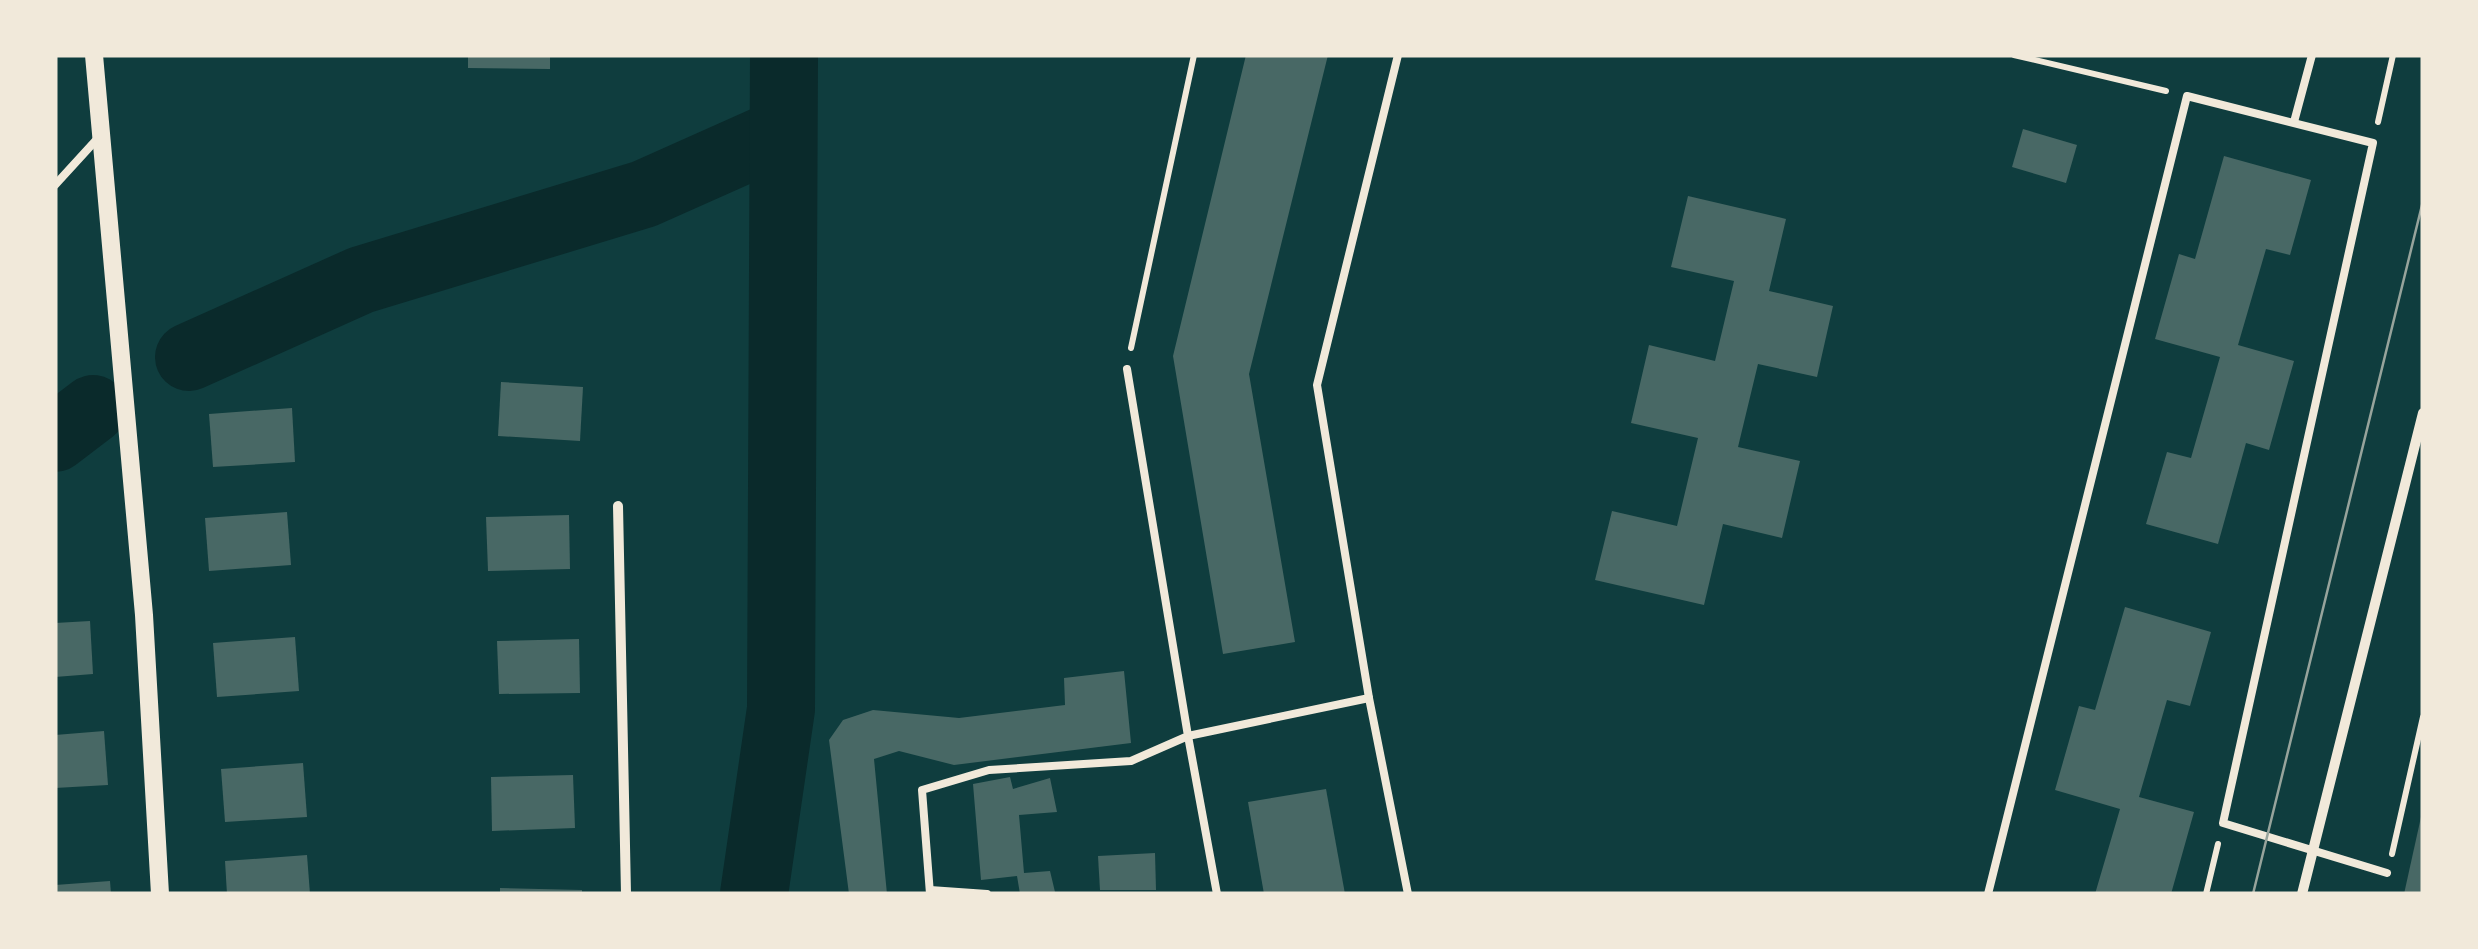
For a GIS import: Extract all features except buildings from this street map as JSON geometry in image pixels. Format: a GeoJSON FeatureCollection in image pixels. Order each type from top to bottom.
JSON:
{"type":"FeatureCollection","features":[{"type":"Feature","properties":{"kind":"street"},"geometry":{"type":"LineString","coordinates":[[94,55],[144,615],[160,894]]}},
{"type":"Feature","properties":{"kind":"street"},"geometry":{"type":"LineString","coordinates":[[2302,894],[2423,413]]}},
{"type":"Feature","properties":{"kind":"street"},"geometry":{"type":"LineString","coordinates":[[618,506],[626,894]]}},
{"type":"Feature","properties":{"kind":"lane"},"geometry":{"type":"LineString","coordinates":[[1398,55],[1317,385],[1369,698],[1408,894]]}},
{"type":"Feature","properties":{"kind":"lane"},"geometry":{"type":"LineString","coordinates":[[2294,122],[2312,55]]}},
{"type":"Feature","properties":{"kind":"lane"},"geometry":{"type":"LineString","coordinates":[[1988,894],[2187,96],[2373,143],[2223,823],[2387,873]]}},
{"type":"Feature","properties":{"kind":"lane"},"geometry":{"type":"LineString","coordinates":[[55,185],[101,134]]}},
{"type":"Feature","properties":{"kind":"lane"},"geometry":{"type":"LineString","coordinates":[[1126,369],[1217,894]]}},
{"type":"Feature","properties":{"kind":"lane"},"geometry":{"type":"LineString","coordinates":[[987,894],[930,892],[922,790],[990,770],[1131,761],[1188,736],[1369,698]]}},
{"type":"Feature","properties":{"kind":"path"},"geometry":{"type":"LineString","coordinates":[[1126,369],[1194,55]]}},
{"type":"Feature","properties":{"kind":"path"},"geometry":{"type":"LineString","coordinates":[[2014,55],[2187,96]]}},
{"type":"Feature","properties":{"kind":"path"},"geometry":{"type":"LineString","coordinates":[[2373,143],[2393,55]]}},
{"type":"Feature","properties":{"kind":"path"},"geometry":{"type":"LineString","coordinates":[[2387,873],[2423,717]]}},
{"type":"Feature","properties":{"kind":"path"},"geometry":{"type":"LineString","coordinates":[[2206,894],[2223,823]]}},
{"type":"Feature","properties":{"kind":"waterway"},"geometry":{"type":"LineString","coordinates":[[754,894],[781,709],[784,55]]}},
{"type":"Feature","properties":{"kind":"waterway"},"geometry":{"type":"LineString","coordinates":[[189,357],[361,280],[644,194],[783,132]]}},
{"type":"Feature","properties":{"kind":"waterway"},"geometry":{"type":"LineString","coordinates":[[55,438],[93,409]]}},
{"type":"Feature","properties":{"kind":"tram line"},"geometry":{"type":"LineString","coordinates":[[2253,894],[2423,201]]}}]}
